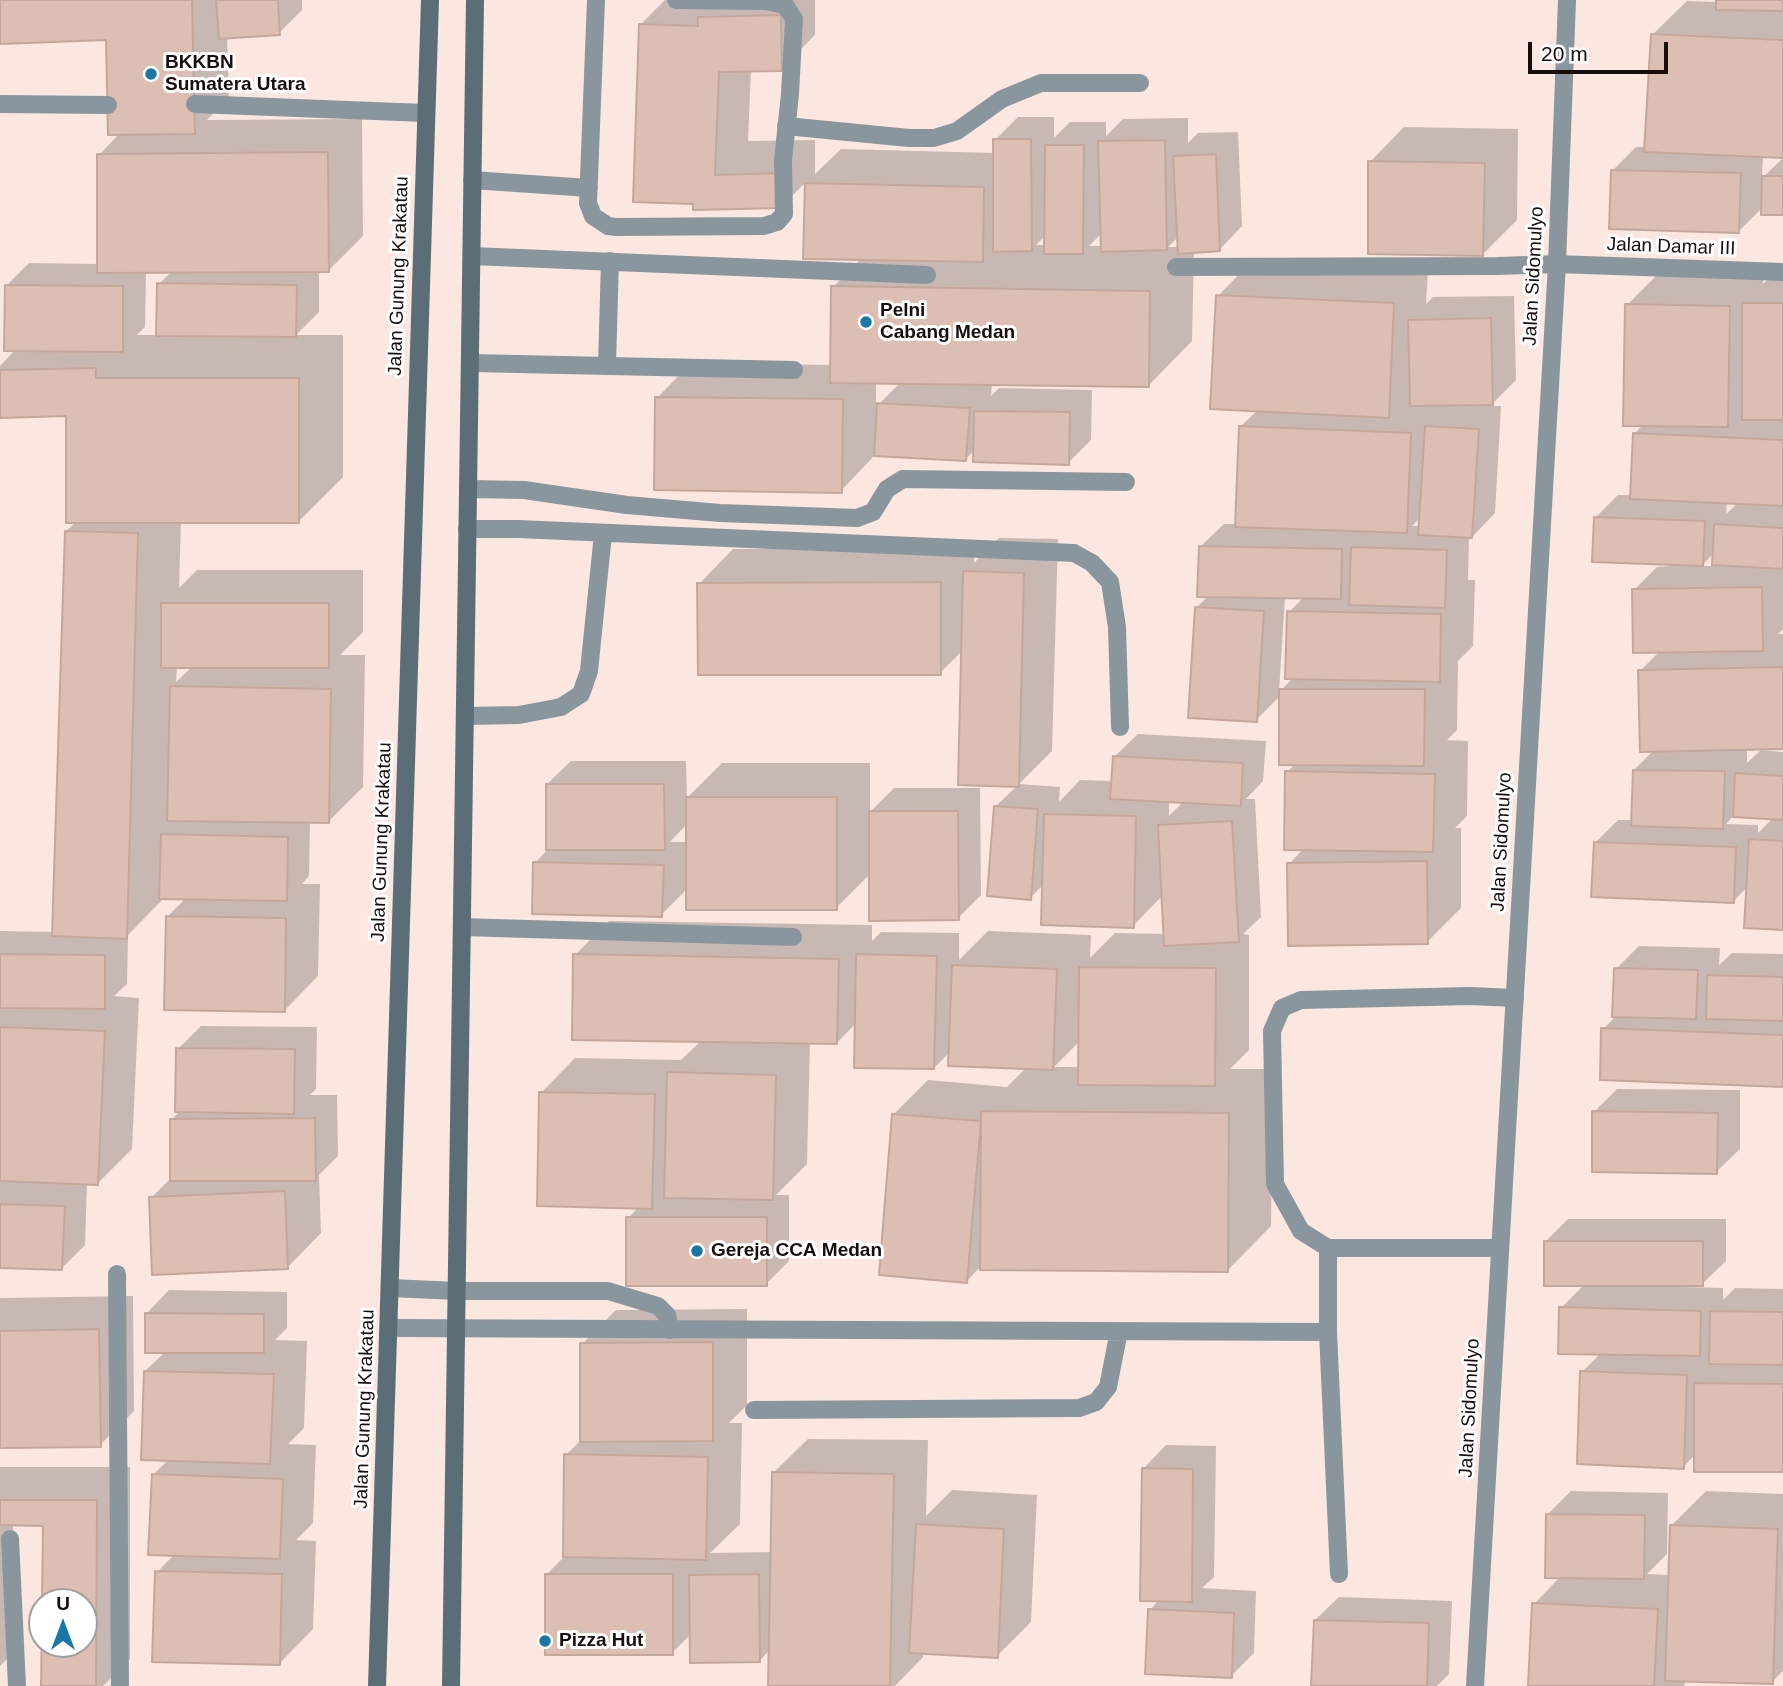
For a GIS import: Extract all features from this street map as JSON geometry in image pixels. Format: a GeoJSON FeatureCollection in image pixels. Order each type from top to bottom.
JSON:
{"type":"FeatureCollection","features":[{"type":"Feature","properties":{"kind":"main road","name":"Jalan Gunung Krakatau"},"geometry":{"type":"LineString","coordinates":[[377,1686],[430,0]]}},
{"type":"Feature","properties":{"kind":"main road"},"geometry":{"type":"LineString","coordinates":[[451,1686],[475,0]]}},
{"type":"Feature","properties":{"kind":"street"},"geometry":{"type":"LineString","coordinates":[[596,0],[588,203],[593,216],[608,226],[764,226],[777,222],[784,214],[786,126],[794,19],[785,5],[766,1],[676,0]]}},
{"type":"Feature","properties":{"kind":"street","name":"Jalan Sidomulyo"},"geometry":{"type":"LineString","coordinates":[[1475,1686],[1557,264],[1567,0]]}},
{"type":"Feature","properties":{"kind":"street"},"geometry":{"type":"LineString","coordinates":[[786,126],[934,138],[957,131],[1002,99],[1041,83],[1140,83]]}},
{"type":"Feature","properties":{"kind":"street"},"geometry":{"type":"LineString","coordinates":[[0,104],[108,105]]}},
{"type":"Feature","properties":{"kind":"street"},"geometry":{"type":"LineString","coordinates":[[195,104],[425,113]]}},
{"type":"Feature","properties":{"kind":"street"},"geometry":{"type":"LineString","coordinates":[[472,180],[589,188]]}},
{"type":"Feature","properties":{"kind":"street"},"geometry":{"type":"LineString","coordinates":[[472,256],[926,275]]}},
{"type":"Feature","properties":{"kind":"street"},"geometry":{"type":"LineString","coordinates":[[607,365],[610,261]]}},
{"type":"Feature","properties":{"kind":"street","name":"Jalan Damar III"},"geometry":{"type":"LineString","coordinates":[[1176,267],[1557,264],[1783,272]]}},
{"type":"Feature","properties":{"kind":"street"},"geometry":{"type":"LineString","coordinates":[[471,363],[794,370]]}},
{"type":"Feature","properties":{"kind":"street"},"geometry":{"type":"LineString","coordinates":[[468,489],[524,490],[627,505],[720,513],[857,518],[873,512],[887,489],[903,479],[1126,482]]}},
{"type":"Feature","properties":{"kind":"street"},"geometry":{"type":"LineString","coordinates":[[467,529],[1074,553],[1091,563],[1110,582],[1116,627],[1121,727]]}},
{"type":"Feature","properties":{"kind":"street"},"geometry":{"type":"LineString","coordinates":[[465,716],[519,715],[561,707],[581,694],[589,671],[603,534]]}},
{"type":"Feature","properties":{"kind":"street"},"geometry":{"type":"LineString","coordinates":[[462,927],[793,937]]}},
{"type":"Feature","properties":{"kind":"street"},"geometry":{"type":"LineString","coordinates":[[1500,1248],[1328,1248],[1301,1231],[1275,1184],[1272,1031],[1282,1008],[1301,1000],[1470,996],[1515,998]]}},
{"type":"Feature","properties":{"kind":"street"},"geometry":{"type":"LineString","coordinates":[[1328,1248],[1328,1332],[1339,1574]]}},
{"type":"Feature","properties":{"kind":"street"},"geometry":{"type":"LineString","coordinates":[[117,1274],[120,1686]]}},
{"type":"Feature","properties":{"kind":"street"},"geometry":{"type":"LineString","coordinates":[[390,1288],[608,1291],[658,1306],[667,1315],[670,1330]]}},
{"type":"Feature","properties":{"kind":"street"},"geometry":{"type":"LineString","coordinates":[[388,1328],[1328,1332]]}},
{"type":"Feature","properties":{"kind":"street"},"geometry":{"type":"LineString","coordinates":[[754,1410],[1079,1408],[1096,1402],[1108,1387],[1119,1331]]}},
{"type":"Feature","properties":{"kind":"street"},"geometry":{"type":"LineString","coordinates":[[10,1539],[17,1686]]}},
{"type":"Feature","properties":{"kind":"building","name":"BKKBN Sumatera Utara"},"geometry":{"type":"Polygon","coordinates":[[[0,0],[192,0],[195,134],[108,135],[106,40],[0,44],[0,0]]]}},
{"type":"Feature","properties":{"kind":"building"},"geometry":{"type":"Polygon","coordinates":[[[216,0],[278,0],[280,35],[219,39],[216,0]]]}},
{"type":"Feature","properties":{"kind":"building"},"geometry":{"type":"Polygon","coordinates":[[[1716,0],[1783,0],[1783,11],[1716,10],[1716,0]]]}},
{"type":"Feature","properties":{"kind":"building"},"geometry":{"type":"Polygon","coordinates":[[[781,15],[782,71],[719,72],[715,175],[782,173],[782,208],[693,210],[693,204],[633,202],[639,24],[698,26],[698,17],[781,15]]]}},
{"type":"Feature","properties":{"kind":"building"},"geometry":{"type":"Polygon","coordinates":[[[1651,34],[1783,40],[1783,158],[1644,152],[1651,34]]]}},
{"type":"Feature","properties":{"kind":"building"},"geometry":{"type":"Polygon","coordinates":[[[993,139],[1031,139],[1032,251],[993,252],[993,139]]]}},
{"type":"Feature","properties":{"kind":"building"},"geometry":{"type":"Polygon","coordinates":[[[1165,140],[1167,250],[1101,252],[1098,141],[1165,140]]]}},
{"type":"Feature","properties":{"kind":"building"},"geometry":{"type":"Polygon","coordinates":[[[1045,145],[1084,145],[1083,254],[1044,254],[1045,145]]]}},
{"type":"Feature","properties":{"kind":"building"},"geometry":{"type":"Polygon","coordinates":[[[328,152],[329,272],[97,273],[97,154],[328,152]]]}},
{"type":"Feature","properties":{"kind":"building"},"geometry":{"type":"Polygon","coordinates":[[[1216,154],[1220,251],[1178,254],[1173,156],[1216,154]]]}},
{"type":"Feature","properties":{"kind":"building"},"geometry":{"type":"Polygon","coordinates":[[[1368,161],[1485,163],[1483,256],[1368,254],[1368,161]]]}},
{"type":"Feature","properties":{"kind":"building"},"geometry":{"type":"Polygon","coordinates":[[[1611,170],[1741,173],[1739,233],[1609,229],[1611,170]]]}},
{"type":"Feature","properties":{"kind":"building"},"geometry":{"type":"Polygon","coordinates":[[[1762,176],[1783,176],[1783,215],[1761,215],[1762,176]]]}},
{"type":"Feature","properties":{"kind":"building"},"geometry":{"type":"Polygon","coordinates":[[[805,183],[984,187],[983,262],[803,259],[805,183]]]}},
{"type":"Feature","properties":{"kind":"building"},"geometry":{"type":"Polygon","coordinates":[[[157,283],[297,285],[296,337],[156,336],[157,283]]]}},
{"type":"Feature","properties":{"kind":"building"},"geometry":{"type":"Polygon","coordinates":[[[5,285],[123,286],[123,352],[4,351],[5,285]]]}},
{"type":"Feature","properties":{"kind":"building"},"geometry":{"type":"Polygon","coordinates":[[[831,286],[1150,291],[1149,387],[830,383],[831,286]]]}},
{"type":"Feature","properties":{"kind":"building"},"geometry":{"type":"Polygon","coordinates":[[[1216,295],[1394,303],[1389,418],[1210,409],[1216,295]]]}},
{"type":"Feature","properties":{"kind":"building"},"geometry":{"type":"Polygon","coordinates":[[[1742,303],[1783,303],[1783,420],[1742,420],[1742,303]]]}},
{"type":"Feature","properties":{"kind":"building"},"geometry":{"type":"Polygon","coordinates":[[[1625,304],[1730,306],[1728,427],[1623,426],[1625,304]]]}},
{"type":"Feature","properties":{"kind":"building"},"geometry":{"type":"Polygon","coordinates":[[[1491,318],[1493,405],[1410,406],[1408,320],[1491,318]]]}},
{"type":"Feature","properties":{"kind":"building"},"geometry":{"type":"Polygon","coordinates":[[[96,368],[96,378],[299,378],[299,523],[66,523],[66,416],[0,418],[0,370],[96,368]]]}},
{"type":"Feature","properties":{"kind":"building"},"geometry":{"type":"Polygon","coordinates":[[[655,397],[843,399],[842,493],[654,490],[655,397]]]}},
{"type":"Feature","properties":{"kind":"building"},"geometry":{"type":"Polygon","coordinates":[[[877,403],[970,408],[966,461],[874,456],[877,403]]]}},
{"type":"Feature","properties":{"kind":"building"},"geometry":{"type":"Polygon","coordinates":[[[974,411],[1070,412],[1069,465],[973,462],[974,411]]]}},
{"type":"Feature","properties":{"kind":"building"},"geometry":{"type":"Polygon","coordinates":[[[1239,426],[1411,433],[1407,533],[1235,527],[1239,426]]]}},
{"type":"Feature","properties":{"kind":"building"},"geometry":{"type":"Polygon","coordinates":[[[1425,426],[1479,429],[1472,538],[1418,535],[1425,426]]]}},
{"type":"Feature","properties":{"kind":"building"},"geometry":{"type":"Polygon","coordinates":[[[1633,433],[1783,440],[1783,506],[1630,499],[1633,433]]]}},
{"type":"Feature","properties":{"kind":"building"},"geometry":{"type":"Polygon","coordinates":[[[1594,517],[1705,521],[1703,566],[1592,562],[1594,517]]]}},
{"type":"Feature","properties":{"kind":"building"},"geometry":{"type":"Polygon","coordinates":[[[1714,524],[1783,528],[1783,569],[1712,565],[1714,524]]]}},
{"type":"Feature","properties":{"kind":"building"},"geometry":{"type":"Polygon","coordinates":[[[65,531],[138,533],[127,939],[52,936],[65,531]]]}},
{"type":"Feature","properties":{"kind":"building"},"geometry":{"type":"Polygon","coordinates":[[[1199,546],[1342,549],[1341,599],[1197,597],[1199,546]]]}},
{"type":"Feature","properties":{"kind":"building"},"geometry":{"type":"Polygon","coordinates":[[[1351,547],[1447,550],[1445,608],[1349,605],[1351,547]]]}},
{"type":"Feature","properties":{"kind":"building"},"geometry":{"type":"Polygon","coordinates":[[[963,571],[1024,573],[1019,787],[958,785],[963,571]]]}},
{"type":"Feature","properties":{"kind":"building"},"geometry":{"type":"Polygon","coordinates":[[[941,582],[941,675],[698,675],[697,583],[941,582]]]}},
{"type":"Feature","properties":{"kind":"building"},"geometry":{"type":"Polygon","coordinates":[[[1762,587],[1763,651],[1633,653],[1632,589],[1762,587]]]}},
{"type":"Feature","properties":{"kind":"building"},"geometry":{"type":"Polygon","coordinates":[[[161,603],[329,603],[329,668],[161,668],[161,603]]]}},
{"type":"Feature","properties":{"kind":"building"},"geometry":{"type":"Polygon","coordinates":[[[1195,607],[1264,611],[1257,722],[1188,718],[1195,607]]]}},
{"type":"Feature","properties":{"kind":"building"},"geometry":{"type":"Polygon","coordinates":[[[1287,611],[1441,614],[1440,682],[1285,679],[1287,611]]]}},
{"type":"Feature","properties":{"kind":"building"},"geometry":{"type":"Polygon","coordinates":[[[1783,667],[1783,749],[1640,752],[1638,670],[1783,667]]]}},
{"type":"Feature","properties":{"kind":"building"},"geometry":{"type":"Polygon","coordinates":[[[170,686],[331,689],[329,823],[167,821],[170,686]]]}},
{"type":"Feature","properties":{"kind":"building"},"geometry":{"type":"Polygon","coordinates":[[[1279,689],[1425,689],[1424,766],[1279,765],[1279,689]]]}},
{"type":"Feature","properties":{"kind":"building"},"geometry":{"type":"Polygon","coordinates":[[[1113,756],[1243,763],[1241,806],[1110,799],[1113,756]]]}},
{"type":"Feature","properties":{"kind":"building"},"geometry":{"type":"Polygon","coordinates":[[[1633,770],[1725,771],[1723,829],[1631,826],[1633,770]]]}},
{"type":"Feature","properties":{"kind":"building"},"geometry":{"type":"Polygon","coordinates":[[[1285,771],[1435,774],[1433,852],[1284,850],[1285,771]]]}},
{"type":"Feature","properties":{"kind":"building"},"geometry":{"type":"Polygon","coordinates":[[[1735,773],[1783,776],[1783,820],[1733,817],[1735,773]]]}},
{"type":"Feature","properties":{"kind":"building"},"geometry":{"type":"Polygon","coordinates":[[[546,784],[664,784],[665,850],[546,850],[546,784]]]}},
{"type":"Feature","properties":{"kind":"building"},"geometry":{"type":"Polygon","coordinates":[[[686,797],[837,797],[837,910],[686,910],[686,797]]]}},
{"type":"Feature","properties":{"kind":"building"},"geometry":{"type":"Polygon","coordinates":[[[994,806],[1038,809],[1031,900],[987,896],[994,806]]]}},
{"type":"Feature","properties":{"kind":"building"},"geometry":{"type":"Polygon","coordinates":[[[869,811],[958,811],[959,920],[869,921],[869,811]]]}},
{"type":"Feature","properties":{"kind":"building"},"geometry":{"type":"Polygon","coordinates":[[[1044,814],[1136,816],[1134,928],[1041,925],[1044,814]]]}},
{"type":"Feature","properties":{"kind":"building"},"geometry":{"type":"Polygon","coordinates":[[[1232,821],[1239,942],[1164,946],[1158,825],[1232,821]]]}},
{"type":"Feature","properties":{"kind":"building"},"geometry":{"type":"Polygon","coordinates":[[[161,834],[288,837],[287,901],[159,899],[161,834]]]}},
{"type":"Feature","properties":{"kind":"building"},"geometry":{"type":"Polygon","coordinates":[[[1749,839],[1783,841],[1783,930],[1744,928],[1749,839]]]}},
{"type":"Feature","properties":{"kind":"building"},"geometry":{"type":"Polygon","coordinates":[[[1594,842],[1736,847],[1734,903],[1591,897],[1594,842]]]}},
{"type":"Feature","properties":{"kind":"building"},"geometry":{"type":"Polygon","coordinates":[[[1427,861],[1428,944],[1288,946],[1287,863],[1427,861]]]}},
{"type":"Feature","properties":{"kind":"building"},"geometry":{"type":"Polygon","coordinates":[[[533,862],[664,865],[662,917],[532,914],[533,862]]]}},
{"type":"Feature","properties":{"kind":"building"},"geometry":{"type":"Polygon","coordinates":[[[166,916],[286,918],[285,1012],[164,1010],[166,916]]]}},
{"type":"Feature","properties":{"kind":"building"},"geometry":{"type":"Polygon","coordinates":[[[0,954],[105,955],[105,1009],[0,1008],[0,954]]]}},
{"type":"Feature","properties":{"kind":"building"},"geometry":{"type":"Polygon","coordinates":[[[573,954],[839,959],[837,1044],[572,1040],[573,954]]]}},
{"type":"Feature","properties":{"kind":"building"},"geometry":{"type":"Polygon","coordinates":[[[856,954],[937,956],[934,1069],[854,1068],[856,954]]]}},
{"type":"Feature","properties":{"kind":"building"},"geometry":{"type":"Polygon","coordinates":[[[952,965],[1057,969],[1053,1070],[948,1066],[952,965]]]}},
{"type":"Feature","properties":{"kind":"building"},"geometry":{"type":"Polygon","coordinates":[[[1079,967],[1216,968],[1215,1086],[1078,1085],[1079,967]]]}},
{"type":"Feature","properties":{"kind":"building"},"geometry":{"type":"Polygon","coordinates":[[[1614,968],[1698,970],[1696,1019],[1612,1017],[1614,968]]]}},
{"type":"Feature","properties":{"kind":"building"},"geometry":{"type":"Polygon","coordinates":[[[1707,975],[1783,977],[1783,1021],[1706,1019],[1707,975]]]}},
{"type":"Feature","properties":{"kind":"building"},"geometry":{"type":"Polygon","coordinates":[[[0,1027],[105,1031],[98,1185],[0,1181],[0,1027]]]}},
{"type":"Feature","properties":{"kind":"building"},"geometry":{"type":"Polygon","coordinates":[[[1601,1028],[1783,1035],[1783,1087],[1600,1080],[1601,1028]]]}},
{"type":"Feature","properties":{"kind":"building"},"geometry":{"type":"Polygon","coordinates":[[[176,1048],[295,1049],[294,1114],[175,1112],[176,1048]]]}},
{"type":"Feature","properties":{"kind":"building"},"geometry":{"type":"Polygon","coordinates":[[[667,1072],[776,1075],[773,1200],[664,1198],[667,1072]]]}},
{"type":"Feature","properties":{"kind":"building"},"geometry":{"type":"Polygon","coordinates":[[[539,1092],[655,1094],[652,1209],[537,1206],[539,1092]]]}},
{"type":"Feature","properties":{"kind":"building"},"geometry":{"type":"Polygon","coordinates":[[[981,1111],[1229,1113],[1228,1272],[980,1270],[981,1111]]]}},
{"type":"Feature","properties":{"kind":"building"},"geometry":{"type":"Polygon","coordinates":[[[1592,1111],[1718,1113],[1717,1174],[1592,1172],[1592,1111]]]}},
{"type":"Feature","properties":{"kind":"building"},"geometry":{"type":"Polygon","coordinates":[[[892,1114],[981,1121],[967,1283],[879,1275],[892,1114]]]}},
{"type":"Feature","properties":{"kind":"building"},"geometry":{"type":"Polygon","coordinates":[[[315,1118],[316,1181],[170,1181],[170,1119],[315,1118]]]}},
{"type":"Feature","properties":{"kind":"building"},"geometry":{"type":"Polygon","coordinates":[[[285,1191],[288,1269],[152,1275],[149,1197],[285,1191]]]}},
{"type":"Feature","properties":{"kind":"building"},"geometry":{"type":"Polygon","coordinates":[[[0,1204],[65,1206],[62,1270],[0,1268],[0,1204]]]}},
{"type":"Feature","properties":{"kind":"building","name":"Gereja CCA Medan"},"geometry":{"type":"Polygon","coordinates":[[[626,1217],[767,1217],[767,1286],[626,1286],[626,1217]]]}},
{"type":"Feature","properties":{"kind":"building"},"geometry":{"type":"Polygon","coordinates":[[[1544,1241],[1703,1241],[1703,1286],[1544,1286],[1544,1241]]]}},
{"type":"Feature","properties":{"kind":"building"},"geometry":{"type":"Polygon","coordinates":[[[1559,1307],[1701,1311],[1700,1356],[1558,1354],[1559,1307]]]}},
{"type":"Feature","properties":{"kind":"building"},"geometry":{"type":"Polygon","coordinates":[[[1710,1311],[1783,1312],[1783,1365],[1709,1364],[1710,1311]]]}},
{"type":"Feature","properties":{"kind":"building"},"geometry":{"type":"Polygon","coordinates":[[[145,1313],[264,1314],[264,1353],[145,1353],[145,1313]]]}},
{"type":"Feature","properties":{"kind":"building"},"geometry":{"type":"Polygon","coordinates":[[[99,1329],[101,1447],[0,1448],[0,1331],[99,1329]]]}},
{"type":"Feature","properties":{"kind":"building"},"geometry":{"type":"Polygon","coordinates":[[[713,1342],[713,1441],[580,1442],[580,1343],[713,1342]]]}},
{"type":"Feature","properties":{"kind":"building"},"geometry":{"type":"Polygon","coordinates":[[[144,1371],[274,1374],[270,1464],[141,1460],[144,1371]]]}},
{"type":"Feature","properties":{"kind":"building"},"geometry":{"type":"Polygon","coordinates":[[[1580,1371],[1687,1375],[1684,1469],[1577,1464],[1580,1371]]]}},
{"type":"Feature","properties":{"kind":"building"},"geometry":{"type":"Polygon","coordinates":[[[1694,1383],[1783,1384],[1783,1472],[1694,1472],[1694,1383]]]}},
{"type":"Feature","properties":{"kind":"building"},"geometry":{"type":"Polygon","coordinates":[[[564,1454],[708,1457],[706,1560],[563,1557],[564,1454]]]}},
{"type":"Feature","properties":{"kind":"building"},"geometry":{"type":"Polygon","coordinates":[[[1142,1468],[1193,1469],[1192,1602],[1140,1601],[1142,1468]]]}},
{"type":"Feature","properties":{"kind":"building"},"geometry":{"type":"Polygon","coordinates":[[[772,1472],[894,1474],[890,1686],[768,1686],[772,1472]]]}},
{"type":"Feature","properties":{"kind":"building"},"geometry":{"type":"Polygon","coordinates":[[[152,1474],[283,1479],[280,1559],[148,1555],[152,1474]]]}},
{"type":"Feature","properties":{"kind":"building"},"geometry":{"type":"Polygon","coordinates":[[[0,1500],[97,1500],[97,1588],[42,1588],[43,1526],[0,1525],[0,1500]]]}},
{"type":"Feature","properties":{"kind":"building"},"geometry":{"type":"Polygon","coordinates":[[[1546,1514],[1645,1515],[1644,1579],[1545,1578],[1546,1514]]]}},
{"type":"Feature","properties":{"kind":"building"},"geometry":{"type":"Polygon","coordinates":[[[916,1524],[1004,1529],[998,1658],[909,1653],[916,1524]]]}},
{"type":"Feature","properties":{"kind":"building"},"geometry":{"type":"Polygon","coordinates":[[[1670,1525],[1778,1529],[1773,1684],[1665,1681],[1670,1525]]]}},
{"type":"Feature","properties":{"kind":"building"},"geometry":{"type":"Polygon","coordinates":[[[155,1571],[282,1574],[280,1665],[152,1662],[155,1571]]]}},
{"type":"Feature","properties":{"kind":"building"},"geometry":{"type":"Polygon","coordinates":[[[545,1574],[673,1574],[673,1655],[545,1655],[545,1574]]]}},
{"type":"Feature","properties":{"kind":"building"},"geometry":{"type":"Polygon","coordinates":[[[759,1574],[760,1662],[690,1663],[689,1575],[759,1574]]]}},
{"type":"Feature","properties":{"kind":"building"},"geometry":{"type":"Polygon","coordinates":[[[1532,1603],[1658,1609],[1654,1686],[1528,1686],[1532,1603]]]}},
{"type":"Feature","properties":{"kind":"building"},"geometry":{"type":"Polygon","coordinates":[[[1148,1609],[1234,1613],[1232,1678],[1145,1674],[1148,1609]]]}},
{"type":"Feature","properties":{"kind":"building"},"geometry":{"type":"Polygon","coordinates":[[[1314,1620],[1429,1623],[1427,1686],[1311,1686],[1314,1620]]]}},
{"type":"Feature","properties":{"kind":"building"},"geometry":{"type":"Polygon","coordinates":[[[41,1658],[96,1658],[96,1686],[41,1686],[41,1658]]]}},
{"type":"Feature","properties":{"kind":"place","name":"BKKBN Sumatera Utara"},"geometry":{"type":"Point","coordinates":[151,74]}},
{"type":"Feature","properties":{"kind":"place","name":"Pelni Cabang Medan"},"geometry":{"type":"Point","coordinates":[866,322]}},
{"type":"Feature","properties":{"kind":"place","name":"Gereja CCA Medan"},"geometry":{"type":"Point","coordinates":[697,1251]}},
{"type":"Feature","properties":{"kind":"place","name":"Pizza Hut"},"geometry":{"type":"Point","coordinates":[545,1641]}}]}
